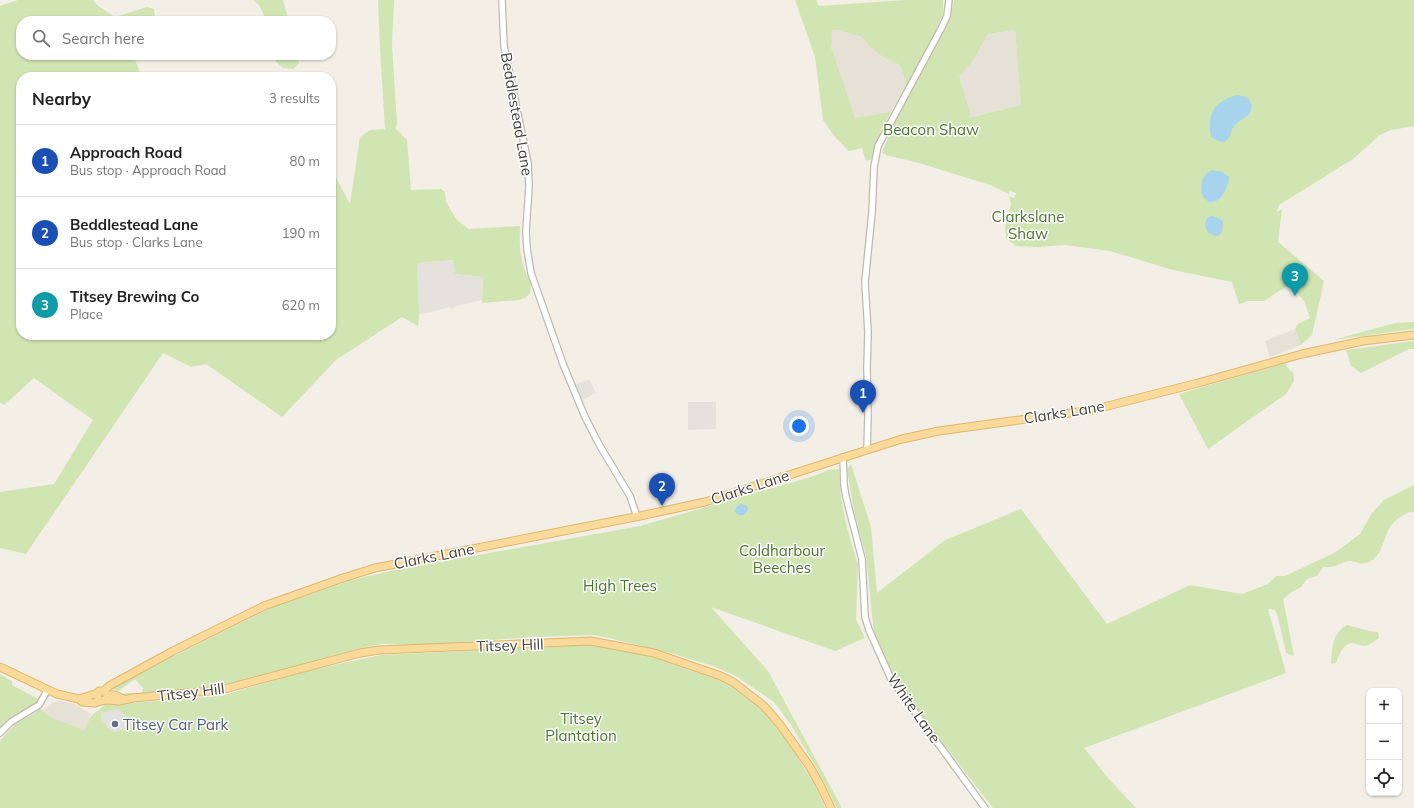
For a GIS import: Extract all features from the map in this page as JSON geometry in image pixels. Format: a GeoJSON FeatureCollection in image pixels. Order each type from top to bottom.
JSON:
{"type":"FeatureCollection","features":[{"type":"Feature","properties":{"kind":"main road","name":"Clarks Lane"},"geometry":{"type":"LineString","coordinates":[[103,696],[109,686],[173,651],[264,606],[375,568],[637,517],[705,502],[902,439],[939,431],[1092,410],[1198,383],[1302,354],[1363,341],[1414,335]]}},
{"type":"Feature","properties":{"kind":"main road","name":"Titsey Hill"},"geometry":{"type":"LineString","coordinates":[[103,696],[119,701],[125,699],[221,690],[360,653],[379,650],[591,642],[654,653],[721,676],[733,682],[764,706],[781,726],[813,773],[831,808]]}},
{"type":"Feature","properties":{"kind":"main road"},"geometry":{"type":"LineString","coordinates":[[0,667],[47,691],[66,697],[79,699],[103,696]]}},
{"type":"Feature","properties":{"kind":"street","name":"Beddlestead Lane"},"geometry":{"type":"LineString","coordinates":[[502,0],[504,46],[528,163],[529,187],[526,231],[531,273],[563,364],[585,417],[600,446],[630,496],[637,517]]}},
{"type":"Feature","properties":{"kind":"street"},"geometry":{"type":"LineString","coordinates":[[867,450],[868,332],[865,282],[872,213],[875,156],[878,146],[942,27],[949,0]]}},
{"type":"Feature","properties":{"kind":"street","name":"White Lane"},"geometry":{"type":"LineString","coordinates":[[843,457],[846,497],[862,559],[865,617],[869,630],[891,679],[985,808]]}},
{"type":"Feature","properties":{"kind":"street"},"geometry":{"type":"LineString","coordinates":[[0,733],[11,722],[39,705],[47,691]]}},
{"type":"Feature","properties":{"kind":"shaded area"},"geometry":{"type":"Polygon","coordinates":[[[825,25],[862,37],[883,57],[900,65],[907,85],[887,118],[853,122],[825,25]]]}},
{"type":"Feature","properties":{"kind":"shaded area"},"geometry":{"type":"Polygon","coordinates":[[[1015,30],[1021,105],[967,118],[950,40],[1015,30]]]}},
{"type":"Feature","properties":{"kind":"shaded area"},"geometry":{"type":"Polygon","coordinates":[[[454,260],[455,274],[483,277],[482,300],[456,306],[452,309],[450,307],[419,314],[417,263],[454,260]]]}},
{"type":"Feature","properties":{"kind":"shaded area"},"geometry":{"type":"Polygon","coordinates":[[[1295,329],[1301,345],[1270,357],[1265,341],[1295,329]]]}},
{"type":"Feature","properties":{"kind":"shaded area"},"geometry":{"type":"Polygon","coordinates":[[[589,379],[596,393],[582,400],[575,385],[589,379]]]}},
{"type":"Feature","properties":{"kind":"shaded area"},"geometry":{"type":"Polygon","coordinates":[[[688,402],[716,402],[716,429],[688,430],[688,402]]]}},
{"type":"Feature","properties":{"kind":"shaded area"},"geometry":{"type":"Polygon","coordinates":[[[60,701],[74,704],[91,714],[91,718],[82,733],[43,719],[40,713],[52,703],[60,701]]]}},
{"type":"Feature","properties":{"kind":"shaded area","name":"Titsey Car Park"},"geometry":{"type":"Polygon","coordinates":[[[118,709],[127,717],[125,729],[115,732],[109,729],[101,718],[101,713],[118,709]]]}},
{"type":"Feature","properties":{"kind":"green space"},"geometry":{"type":"Polygon","coordinates":[[[18,0],[93,0],[97,5],[114,16],[16,16],[16,60],[135,60],[140,72],[16,72],[16,340],[336,340],[336,177],[350,204],[360,137],[370,130],[385,129],[378,0],[394,0],[392,45],[397,123],[396,129],[407,140],[411,190],[441,189],[445,192],[446,202],[457,220],[469,229],[520,226],[522,262],[531,283],[530,293],[525,298],[519,300],[482,303],[483,277],[455,274],[453,260],[417,263],[418,326],[402,317],[336,360],[282,417],[206,364],[191,367],[163,353],[26,554],[0,548],[0,492],[54,484],[93,420],[34,378],[4,405],[0,402],[0,6],[18,0]]]}},
{"type":"Feature","properties":{"kind":"green space"},"geometry":{"type":"Polygon","coordinates":[[[253,0],[283,0],[288,16],[264,16],[259,5],[253,0]]]}},
{"type":"Feature","properties":{"kind":"green space"},"geometry":{"type":"Polygon","coordinates":[[[795,0],[816,0],[819,6],[906,0],[943,0],[943,14],[907,85],[900,65],[883,57],[862,37],[839,30],[832,30],[831,47],[855,118],[891,112],[881,130],[872,159],[866,161],[862,148],[849,151],[835,137],[823,120],[815,57],[795,0]]]}},
{"type":"Feature","properties":{"kind":"green space"},"geometry":{"type":"Polygon","coordinates":[[[954,0],[1414,0],[1414,126],[1391,130],[1380,135],[1353,159],[1279,205],[1277,212],[1282,209],[1278,242],[1324,281],[1312,335],[1301,345],[1295,329],[1298,324],[1310,318],[1304,301],[1290,284],[1264,301],[1248,301],[1239,304],[1232,282],[1173,270],[1110,251],[1065,245],[1038,247],[1016,246],[1006,238],[1005,227],[1011,204],[1009,196],[1014,198],[1016,193],[1010,191],[1009,194],[990,185],[919,163],[886,155],[882,152],[895,122],[946,28],[954,0]],[[1015,30],[988,34],[971,63],[959,76],[970,114],[968,118],[1021,105],[1015,30]]]}},
{"type":"Feature","properties":{"kind":"green space"},"geometry":{"type":"Polygon","coordinates":[[[147,7],[154,9],[155,16],[118,16],[147,7]]]}},
{"type":"Feature","properties":{"kind":"green space"},"geometry":{"type":"Polygon","coordinates":[[[276,60],[298,60],[299,64],[293,69],[283,68],[276,62],[276,60]]]}},
{"type":"Feature","properties":{"kind":"green space"},"geometry":{"type":"Polygon","coordinates":[[[1414,322],[1414,329],[1333,340],[1395,323],[1414,322]]]}},
{"type":"Feature","properties":{"kind":"green space"},"geometry":{"type":"Polygon","coordinates":[[[1414,341],[1414,349],[1409,349],[1361,373],[1351,366],[1346,350],[1414,341]]]}},
{"type":"Feature","properties":{"kind":"green space"},"geometry":{"type":"Polygon","coordinates":[[[1285,363],[1290,371],[1293,372],[1294,381],[1286,394],[1208,449],[1179,394],[1285,363]]]}},
{"type":"Feature","properties":{"kind":"green space"},"geometry":{"type":"Polygon","coordinates":[[[851,464],[871,527],[877,593],[945,540],[1021,509],[1107,624],[1190,585],[1242,594],[1268,584],[1276,576],[1285,576],[1336,552],[1360,534],[1372,513],[1384,500],[1414,485],[1414,512],[1405,514],[1394,522],[1387,533],[1380,551],[1376,557],[1368,563],[1347,561],[1336,566],[1323,567],[1317,576],[1307,579],[1301,587],[1283,599],[1294,656],[1286,653],[1275,610],[1268,609],[1286,673],[1084,748],[1108,778],[1136,808],[993,808],[892,677],[874,634],[866,556],[854,511],[847,469],[851,464]]]}},
{"type":"Feature","properties":{"kind":"green space","name":"High Trees"},"geometry":{"type":"Polygon","coordinates":[[[839,469],[841,498],[847,528],[858,565],[856,619],[865,638],[835,651],[711,607],[768,671],[842,808],[837,808],[816,767],[791,725],[774,702],[736,676],[713,666],[674,654],[593,635],[532,637],[419,645],[383,644],[370,646],[219,687],[138,696],[121,696],[125,693],[142,693],[143,688],[135,679],[118,691],[112,689],[133,676],[273,607],[352,580],[395,570],[640,526],[814,476],[829,470],[839,469]]]}},
{"type":"Feature","properties":{"kind":"green space"},"geometry":{"type":"Polygon","coordinates":[[[1347,625],[1378,632],[1379,638],[1371,644],[1365,646],[1354,643],[1346,645],[1341,650],[1336,663],[1331,664],[1334,642],[1338,632],[1347,625]]]}},
{"type":"Feature","properties":{"kind":"green space","name":"Titsey Plantation"},"geometry":{"type":"Polygon","coordinates":[[[592,645],[653,657],[729,683],[761,709],[789,743],[815,785],[825,808],[0,808],[0,741],[15,724],[40,709],[54,719],[84,730],[92,715],[105,705],[221,696],[310,670],[381,655],[592,645]]]}},
{"type":"Feature","properties":{"kind":"green space"},"geometry":{"type":"Polygon","coordinates":[[[0,674],[12,681],[12,685],[38,699],[35,705],[11,717],[0,728],[0,674]]]}},
{"type":"Feature","properties":{"kind":"water"},"geometry":{"type":"Polygon","coordinates":[[[1237,95],[1246,97],[1250,101],[1251,109],[1249,114],[1234,126],[1225,142],[1211,137],[1211,115],[1217,105],[1222,101],[1237,95]]]}},
{"type":"Feature","properties":{"kind":"water"},"geometry":{"type":"Polygon","coordinates":[[[1211,170],[1222,172],[1229,177],[1229,180],[1221,197],[1215,201],[1209,202],[1203,197],[1202,182],[1205,175],[1211,170]]]}},
{"type":"Feature","properties":{"kind":"water"},"geometry":{"type":"Polygon","coordinates":[[[1211,216],[1219,218],[1223,222],[1222,232],[1218,236],[1212,235],[1206,229],[1206,219],[1211,216]]]}},
{"type":"Feature","properties":{"kind":"water"},"geometry":{"type":"Polygon","coordinates":[[[740,504],[746,505],[748,508],[747,512],[743,515],[738,515],[735,512],[736,508],[740,504]]]}},
{"type":"Feature","properties":{"kind":"place","name":"Titsey Brewing Co"},"geometry":{"type":"Point","coordinates":[1295,296]}},
{"type":"Feature","properties":{"kind":"place","name":"Approach Road"},"geometry":{"type":"Point","coordinates":[863,413]}},
{"type":"Feature","properties":{"kind":"place","name":"Beddlestead Lane"},"geometry":{"type":"Point","coordinates":[662,506]}},
{"type":"Feature","properties":{"kind":"place","name":"Titsey Car Park"},"geometry":{"type":"Point","coordinates":[115,724]}},
{"type":"Feature","properties":{"kind":"park label","name":"Beacon Shaw"},"geometry":{"type":"Point","coordinates":[931,129]}},
{"type":"Feature","properties":{"kind":"park label","name":"Clarkslane Shaw"},"geometry":{"type":"Point","coordinates":[1028,224]}},
{"type":"Feature","properties":{"kind":"park label","name":"Coldharbour Beeches"},"geometry":{"type":"Point","coordinates":[782,558]}}]}
